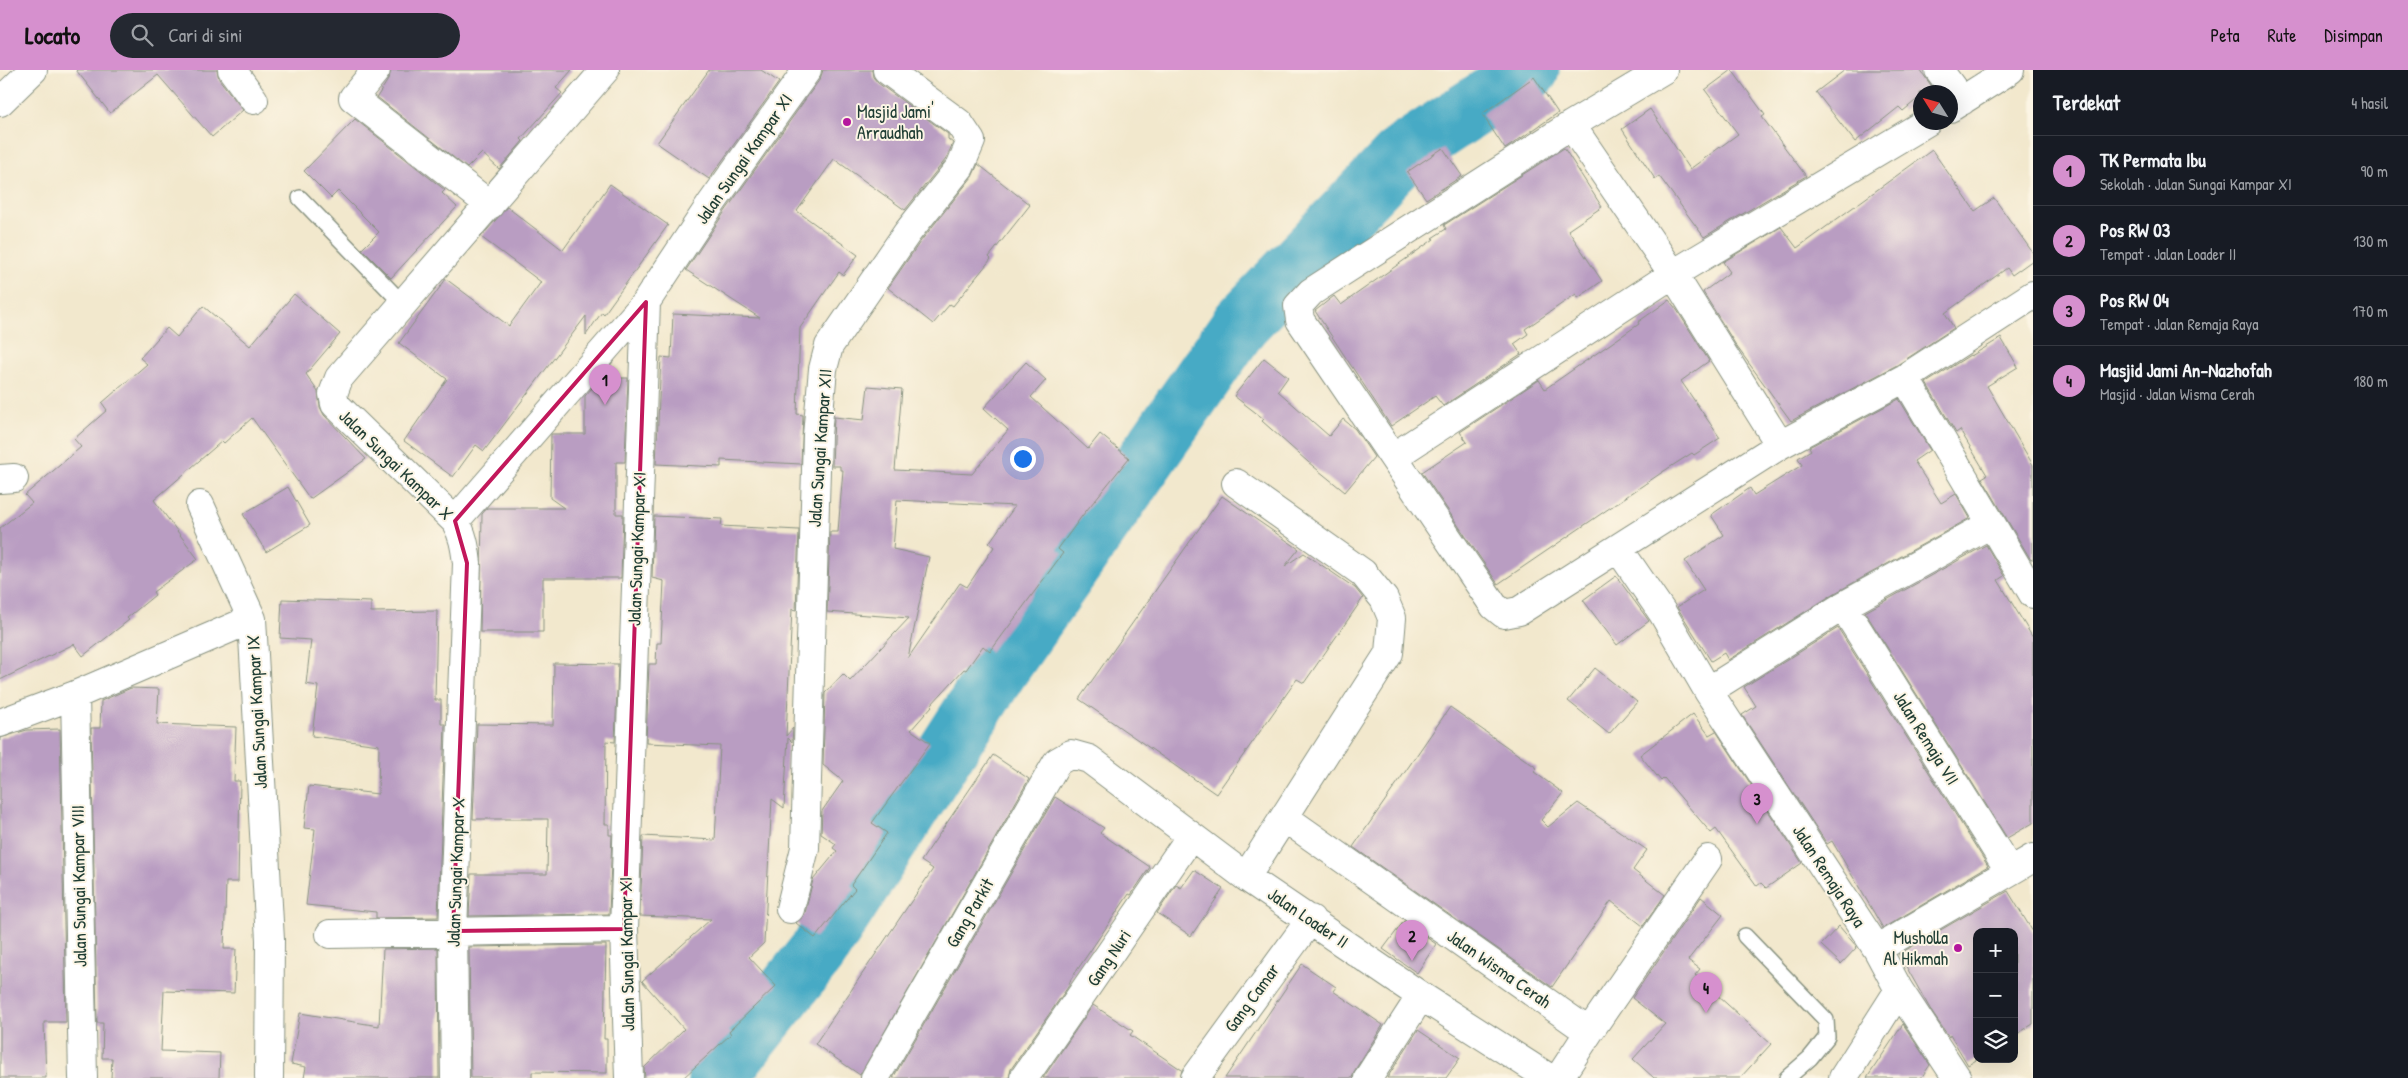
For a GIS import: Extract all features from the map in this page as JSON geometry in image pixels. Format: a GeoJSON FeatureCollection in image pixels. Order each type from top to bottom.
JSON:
{"type":"FeatureCollection","features":[{"type":"Feature","properties":{"kind":"street"},"geometry":{"type":"LineString","coordinates":[[0,102],[33,70]]}},
{"type":"Feature","properties":{"kind":"street"},"geometry":{"type":"LineString","coordinates":[[232,70],[254,100]]}},
{"type":"Feature","properties":{"kind":"street"},"geometry":{"type":"LineString","coordinates":[[376,70],[353,98],[490,205]]}},
{"type":"Feature","properties":{"kind":"street","name":"Jalan Sungai Kampar X"},"geometry":{"type":"LineString","coordinates":[[455,1078],[453,931],[467,563],[461,531],[455,521],[333,400],[335,385],[339,378],[490,205],[604,70]]}},
{"type":"Feature","properties":{"kind":"street","name":"Jalan Sungai Kampar XI"},"geometry":{"type":"LineString","coordinates":[[629,1078],[624,928],[646,302],[711,204],[807,70]]}},
{"type":"Feature","properties":{"kind":"street","name":"Jalan Sungai Kampar XII"},"geometry":{"type":"LineString","coordinates":[[790,910],[805,848],[817,435],[823,369],[829,346],[841,327],[907,233],[960,167],[971,141],[959,123],[887,70]]}},
{"type":"Feature","properties":{"kind":"street"},"geometry":{"type":"LineString","coordinates":[[1663,70],[1571,125],[1311,292],[1298,306],[1300,320],[1494,606],[1504,614],[1518,611],[1780,445],[1905,378],[2033,295]]}},
{"type":"Feature","properties":{"kind":"street"},"geometry":{"type":"LineString","coordinates":[[1940,70],[1947,85]]}},
{"type":"Feature","properties":{"kind":"street"},"geometry":{"type":"LineString","coordinates":[[1958,104],[2010,70]]}},
{"type":"Feature","properties":{"kind":"street"},"geometry":{"type":"LineString","coordinates":[[1571,125],[1673,274],[1780,445]]}},
{"type":"Feature","properties":{"kind":"street"},"geometry":{"type":"LineString","coordinates":[[1393,457],[1673,274],[1914,130]]}},
{"type":"Feature","properties":{"kind":"street"},"geometry":{"type":"LineString","coordinates":[[455,521],[646,302]]}},
{"type":"Feature","properties":{"kind":"street"},"geometry":{"type":"LineString","coordinates":[[1905,378],[2033,594]]}},
{"type":"Feature","properties":{"kind":"street"},"geometry":{"type":"LineString","coordinates":[[1236,483],[1363,573],[1384,599],[1392,618],[1388,653],[1246,877]]}},
{"type":"Feature","properties":{"kind":"street"},"geometry":{"type":"LineString","coordinates":[[200,505],[252,619]]}},
{"type":"Feature","properties":{"kind":"street"},"geometry":{"type":"LineString","coordinates":[[1708,691],[1843,606],[1992,524]]}},
{"type":"Feature","properties":{"kind":"street","name":"Jalan Remaja Raya"},"geometry":{"type":"LineString","coordinates":[[1618,548],[1662,612],[1708,691],[1877,949],[1899,990],[1957,1078]]}},
{"type":"Feature","properties":{"kind":"street","name":"Jalan Remaja VII"},"geometry":{"type":"LineString","coordinates":[[1843,606],[2021,864]]}},
{"type":"Feature","properties":{"kind":"street","name":"Jalan Sungai Kampar IX"},"geometry":{"type":"LineString","coordinates":[[0,723],[75,695],[252,619],[270,940],[269,1078]]}},
{"type":"Feature","properties":{"kind":"street","name":"Jalan Sungai Kampar VIII"},"geometry":{"type":"LineString","coordinates":[[75,695],[83,1078]]}},
{"type":"Feature","properties":{"kind":"street","name":"Jalan Loader II"},"geometry":{"type":"LineString","coordinates":[[1071,754],[1090,759],[1246,877],[1421,996],[1548,1078]]}},
{"type":"Feature","properties":{"kind":"street","name":"Gang Parkit"},"geometry":{"type":"LineString","coordinates":[[875,1078],[1057,762],[1071,754]]}},
{"type":"Feature","properties":{"kind":"street","name":"Jalan Wisma Cerah"},"geometry":{"type":"LineString","coordinates":[[1285,818],[1590,1032]]}},
{"type":"Feature","properties":{"kind":"street","name":"Gang Nuri"},"geometry":{"type":"LineString","coordinates":[[1024,1078],[1191,836]]}},
{"type":"Feature","properties":{"kind":"street"},"geometry":{"type":"LineString","coordinates":[[1560,1078],[1708,860]]}},
{"type":"Feature","properties":{"kind":"street"},"geometry":{"type":"LineString","coordinates":[[1877,949],[2021,864]]}},
{"type":"Feature","properties":{"kind":"street","name":"Gang Camar"},"geometry":{"type":"LineString","coordinates":[[1195,1078],[1310,919]]}},
{"type":"Feature","properties":{"kind":"street"},"geometry":{"type":"LineString","coordinates":[[330,934],[624,928]]}},
{"type":"Feature","properties":{"kind":"street"},"geometry":{"type":"LineString","coordinates":[[1843,1078],[1899,990]]}},
{"type":"Feature","properties":{"kind":"street"},"geometry":{"type":"LineString","coordinates":[[1368,1078],[1421,996]]}},
{"type":"Feature","properties":{"kind":"lane"},"geometry":{"type":"LineString","coordinates":[[300,198],[403,304]]}},
{"type":"Feature","properties":{"kind":"lane"},"geometry":{"type":"LineString","coordinates":[[1744,936],[1826,1020],[1827,1037],[1810,1058],[1787,1078]]}},
{"type":"Feature","properties":{"kind":"highlighted area"},"geometry":{"type":"Polygon","coordinates":[[[646,302],[624,929],[453,931],[467,563],[455,521],[646,302]]]}},
{"type":"Feature","properties":{"kind":"building"},"geometry":{"type":"Polygon","coordinates":[[[76,70],[217,70],[219,79],[243,110],[212,137],[158,75],[110,113],[76,70]]]}},
{"type":"Feature","properties":{"kind":"building"},"geometry":{"type":"Polygon","coordinates":[[[391,70],[572,70],[556,88],[562,93],[521,139],[523,141],[499,169],[482,153],[467,168],[377,97],[388,80],[391,70]]]}},
{"type":"Feature","properties":{"kind":"building"},"geometry":{"type":"Polygon","coordinates":[[[709,70],[761,70],[779,82],[709,179],[657,143],[709,70]]]}},
{"type":"Feature","properties":{"kind":"building"},"geometry":{"type":"Polygon","coordinates":[[[823,70],[872,70],[873,77],[878,83],[948,134],[948,139],[953,143],[946,159],[905,210],[834,159],[797,211],[858,255],[843,275],[839,272],[800,328],[797,414],[803,415],[801,464],[721,460],[721,467],[656,464],[661,357],[671,358],[673,314],[760,318],[686,270],[724,213],[820,79],[823,70]]]}},
{"type":"Feature","properties":{"kind":"building"},"geometry":{"type":"Polygon","coordinates":[[[1732,70],[1765,115],[1762,117],[1806,176],[1704,237],[1659,176],[1655,179],[1622,129],[1650,109],[1690,169],[1738,134],[1705,90],[1732,70]]]}},
{"type":"Feature","properties":{"kind":"building"},"geometry":{"type":"Polygon","coordinates":[[[1845,70],[1920,70],[1931,85],[1913,85],[1913,103],[1903,111],[1899,107],[1855,142],[1816,92],[1845,70]]]}},
{"type":"Feature","properties":{"kind":"building"},"geometry":{"type":"Polygon","coordinates":[[[1534,77],[1558,113],[1505,149],[1482,114],[1534,77]]]}},
{"type":"Feature","properties":{"kind":"building"},"geometry":{"type":"Polygon","coordinates":[[[355,119],[445,190],[442,193],[457,207],[391,278],[362,249],[379,232],[338,191],[331,198],[304,171],[355,119]]]}},
{"type":"Feature","properties":{"kind":"building"},"geometry":{"type":"Polygon","coordinates":[[[1443,148],[1462,176],[1426,199],[1407,172],[1443,148]]]}},
{"type":"Feature","properties":{"kind":"building"},"geometry":{"type":"Polygon","coordinates":[[[1564,148],[1602,207],[1568,230],[1602,281],[1578,298],[1576,294],[1525,329],[1528,334],[1514,344],[1521,354],[1443,406],[1435,396],[1391,426],[1315,311],[1334,296],[1341,305],[1434,239],[1432,238],[1446,229],[1444,225],[1564,148]]]}},
{"type":"Feature","properties":{"kind":"building"},"geometry":{"type":"Polygon","coordinates":[[[1932,150],[1975,211],[1994,198],[2033,253],[2033,260],[2012,275],[2007,268],[1945,313],[1954,328],[1897,365],[1791,421],[1737,347],[1703,292],[1730,272],[1723,262],[1781,227],[1797,248],[1932,150]]]}},
{"type":"Feature","properties":{"kind":"building"},"geometry":{"type":"Polygon","coordinates":[[[978,164],[1030,205],[989,257],[991,259],[953,306],[950,304],[933,324],[888,288],[920,242],[972,177],[978,164]]]}},
{"type":"Feature","properties":{"kind":"building"},"geometry":{"type":"Polygon","coordinates":[[[610,184],[668,225],[604,314],[602,312],[586,335],[586,316],[484,451],[476,445],[453,477],[404,441],[447,379],[399,343],[446,279],[509,326],[541,282],[481,237],[507,207],[563,250],[610,184]]]}},
{"type":"Feature","properties":{"kind":"building"},"geometry":{"type":"Polygon","coordinates":[[[294,294],[340,334],[306,374],[318,392],[320,407],[324,415],[366,459],[310,499],[252,418],[224,443],[222,441],[154,500],[198,559],[153,592],[155,595],[127,618],[129,620],[83,656],[74,644],[0,680],[0,528],[32,503],[25,495],[81,447],[74,439],[107,410],[102,403],[147,364],[140,358],[167,328],[177,337],[203,306],[250,346],[294,294]]]}},
{"type":"Feature","properties":{"kind":"building"},"geometry":{"type":"Polygon","coordinates":[[[1669,300],[1709,361],[1681,381],[1720,438],[1664,471],[1498,584],[1422,472],[1467,442],[1460,432],[1539,380],[1545,389],[1639,324],[1638,322],[1669,300]]]}},
{"type":"Feature","properties":{"kind":"building"},"geometry":{"type":"Polygon","coordinates":[[[2001,338],[2018,367],[1987,386],[2033,465],[2033,559],[2031,560],[1982,478],[1987,475],[1960,430],[1956,433],[1926,383],[2001,338]]]}},
{"type":"Feature","properties":{"kind":"building"},"geometry":{"type":"Polygon","coordinates":[[[1264,358],[1288,377],[1278,391],[1329,436],[1343,419],[1355,429],[1374,457],[1345,492],[1262,421],[1264,419],[1234,396],[1264,358]]]}},
{"type":"Feature","properties":{"kind":"building"},"geometry":{"type":"Polygon","coordinates":[[[1026,362],[1046,380],[1031,397],[1088,449],[1100,434],[1129,458],[1058,549],[1063,553],[990,652],[983,646],[966,670],[964,669],[931,705],[911,730],[930,743],[872,823],[887,833],[851,885],[855,889],[815,938],[796,923],[805,913],[813,880],[837,851],[833,848],[836,844],[821,834],[822,811],[843,781],[823,765],[825,693],[843,674],[850,681],[909,618],[827,612],[830,532],[838,532],[843,470],[840,470],[840,466],[832,466],[834,417],[864,420],[868,386],[902,389],[895,470],[972,474],[1008,430],[984,408],[1026,362]],[[897,500],[893,549],[929,557],[908,658],[960,583],[967,587],[994,547],[989,543],[1015,506],[897,500]]]}},
{"type":"Feature","properties":{"kind":"building"},"geometry":{"type":"Polygon","coordinates":[[[601,378],[628,378],[625,462],[616,462],[616,514],[623,514],[621,578],[543,578],[543,632],[480,632],[482,514],[487,508],[564,508],[550,498],[551,434],[585,434],[585,396],[601,378]]]}},
{"type":"Feature","properties":{"kind":"building"},"geometry":{"type":"Polygon","coordinates":[[[1899,399],[1930,450],[1914,461],[1941,503],[1956,494],[1970,518],[1835,593],[1728,660],[1724,653],[1711,661],[1677,607],[1704,590],[1685,561],[1724,535],[1711,515],[1750,488],[1754,495],[1802,465],[1798,458],[1811,450],[1809,447],[1899,399]]]}},
{"type":"Feature","properties":{"kind":"building"},"geometry":{"type":"Polygon","coordinates":[[[288,487],[310,525],[266,552],[243,514],[288,487]]]}},
{"type":"Feature","properties":{"kind":"building"},"geometry":{"type":"Polygon","coordinates":[[[1222,496],[1299,549],[1285,566],[1304,553],[1355,588],[1363,598],[1304,683],[1297,679],[1216,794],[1079,699],[1222,496]]]}},
{"type":"Feature","properties":{"kind":"building"},"geometry":{"type":"Polygon","coordinates":[[[654,516],[722,519],[721,526],[799,530],[796,610],[792,609],[786,736],[793,728],[792,742],[788,738],[784,808],[772,799],[764,943],[749,957],[776,986],[729,1031],[731,1034],[683,1078],[645,1078],[644,1068],[684,1029],[642,981],[711,919],[640,916],[643,836],[715,840],[720,746],[646,743],[649,664],[656,664],[657,643],[661,643],[664,581],[652,578],[654,516]]]}},
{"type":"Feature","properties":{"kind":"building"},"geometry":{"type":"Polygon","coordinates":[[[1986,545],[2004,576],[1998,580],[2033,638],[2033,823],[2007,838],[1865,612],[1986,545]]]}},
{"type":"Feature","properties":{"kind":"building"},"geometry":{"type":"Polygon","coordinates":[[[1616,576],[1649,621],[1617,645],[1583,600],[1616,576]]]}},
{"type":"Feature","properties":{"kind":"building"},"geometry":{"type":"Polygon","coordinates":[[[282,599],[371,602],[371,612],[437,611],[435,700],[441,700],[441,724],[445,724],[438,917],[376,918],[376,912],[306,905],[315,829],[304,828],[309,786],[378,794],[379,745],[312,736],[318,686],[306,684],[311,640],[280,638],[282,599]]]}},
{"type":"Feature","properties":{"kind":"building"},"geometry":{"type":"Polygon","coordinates":[[[1838,628],[1988,866],[1883,928],[1832,841],[1827,844],[1742,715],[1756,706],[1744,687],[1838,628]]]}},
{"type":"Feature","properties":{"kind":"building"},"geometry":{"type":"Polygon","coordinates":[[[554,663],[618,664],[615,742],[606,741],[605,824],[609,824],[609,835],[612,835],[609,914],[469,916],[471,874],[547,874],[548,819],[473,819],[477,724],[553,725],[554,663]]]}},
{"type":"Feature","properties":{"kind":"building"},"geometry":{"type":"Polygon","coordinates":[[[1595,668],[1637,702],[1609,734],[1568,701],[1595,668]]]}},
{"type":"Feature","properties":{"kind":"building"},"geometry":{"type":"Polygon","coordinates":[[[131,688],[159,689],[157,724],[236,727],[234,781],[240,781],[238,882],[226,882],[224,949],[236,949],[234,993],[164,991],[161,1051],[220,1053],[219,1078],[111,1078],[112,1058],[102,1058],[103,1023],[97,1023],[91,728],[100,728],[101,701],[131,688]]]}},
{"type":"Feature","properties":{"kind":"building"},"geometry":{"type":"Polygon","coordinates":[[[1450,707],[1537,768],[1534,772],[1563,793],[1541,820],[1548,827],[1578,803],[1647,850],[1633,870],[1665,895],[1643,926],[1611,901],[1552,987],[1353,847],[1450,707]]]}},
{"type":"Feature","properties":{"kind":"building"},"geometry":{"type":"Polygon","coordinates":[[[1693,714],[1709,735],[1716,731],[1802,863],[1766,888],[1761,883],[1757,886],[1716,829],[1711,833],[1664,778],[1661,781],[1640,755],[1693,714]]]}},
{"type":"Feature","properties":{"kind":"building"},"geometry":{"type":"Polygon","coordinates":[[[60,729],[66,1022],[44,1022],[46,1078],[0,1078],[0,738],[27,730],[60,729]]]}},
{"type":"Feature","properties":{"kind":"building"},"geometry":{"type":"Polygon","coordinates":[[[993,755],[1029,779],[860,1075],[815,1044],[933,869],[921,861],[993,755]]]}},
{"type":"Feature","properties":{"kind":"building"},"geometry":{"type":"Polygon","coordinates":[[[1055,797],[1104,828],[1100,833],[1150,867],[1131,895],[1129,894],[1071,979],[1068,987],[1011,1069],[1009,1078],[893,1078],[1055,797]]]}},
{"type":"Feature","properties":{"kind":"building"},"geometry":{"type":"Polygon","coordinates":[[[1194,870],[1223,889],[1191,936],[1157,913],[1176,885],[1181,888],[1194,870]]]}},
{"type":"Feature","properties":{"kind":"building"},"geometry":{"type":"Polygon","coordinates":[[[2008,891],[2033,932],[2033,1024],[2018,1033],[2018,928],[1973,928],[1973,1062],[1968,1065],[1950,1035],[1949,1037],[1933,1014],[1899,954],[2008,891]]]}},
{"type":"Feature","properties":{"kind":"building"},"geometry":{"type":"Polygon","coordinates":[[[1701,897],[1723,915],[1688,960],[1700,969],[1695,975],[1771,1044],[1740,1078],[1654,1078],[1633,1059],[1665,1024],[1632,998],[1701,897]]]}},
{"type":"Feature","properties":{"kind":"building"},"geometry":{"type":"Polygon","coordinates":[[[1404,921],[1436,944],[1417,973],[1383,949],[1404,921]]]}},
{"type":"Feature","properties":{"kind":"building"},"geometry":{"type":"Polygon","coordinates":[[[1839,926],[1857,947],[1841,964],[1821,945],[1839,926]]]}},
{"type":"Feature","properties":{"kind":"building"},"geometry":{"type":"Polygon","coordinates":[[[606,945],[604,1039],[607,1039],[607,1073],[532,1072],[532,1078],[471,1078],[469,947],[606,945]]]}},
{"type":"Feature","properties":{"kind":"building"},"geometry":{"type":"Polygon","coordinates":[[[438,948],[439,1078],[304,1078],[306,1067],[291,1064],[300,1013],[379,1026],[383,949],[438,948]]]}},
{"type":"Feature","properties":{"kind":"building"},"geometry":{"type":"Polygon","coordinates":[[[1302,964],[1336,987],[1333,991],[1383,1025],[1352,1078],[1225,1078],[1302,964]]]}},
{"type":"Feature","properties":{"kind":"building"},"geometry":{"type":"Polygon","coordinates":[[[1093,1005],[1133,1031],[1130,1035],[1182,1070],[1180,1078],[1043,1078],[1093,1005]]]}},
{"type":"Feature","properties":{"kind":"building"},"geometry":{"type":"Polygon","coordinates":[[[1903,1024],[1930,1065],[1921,1078],[1867,1078],[1903,1024]]]}},
{"type":"Feature","properties":{"kind":"building"},"geometry":{"type":"Polygon","coordinates":[[[1418,1030],[1460,1058],[1446,1078],[1387,1078],[1418,1030]]]}},
{"type":"Feature","properties":{"kind":"waterway"},"geometry":{"type":"LineString","coordinates":[[717,1078],[819,950],[997,673],[1241,323],[1404,153],[1530,70]]}},
{"type":"Feature","properties":{"kind":"place","name":"Masjid Jami' Arraudhah"},"geometry":{"type":"Point","coordinates":[847,122]}},
{"type":"Feature","properties":{"kind":"place","name":"TK Permata Ibu"},"geometry":{"type":"Point","coordinates":[605,405]}},
{"type":"Feature","properties":{"kind":"place","name":"Pos RW 04"},"geometry":{"type":"Point","coordinates":[1757,824]}},
{"type":"Feature","properties":{"kind":"place","name":"Musholla Al Hikmah"},"geometry":{"type":"Point","coordinates":[1958,948]}},
{"type":"Feature","properties":{"kind":"place","name":"Pos RW 03"},"geometry":{"type":"Point","coordinates":[1412,961]}},
{"type":"Feature","properties":{"kind":"place","name":"Masjid Jami An-Nazhofah"},"geometry":{"type":"Point","coordinates":[1706,1013]}}]}
